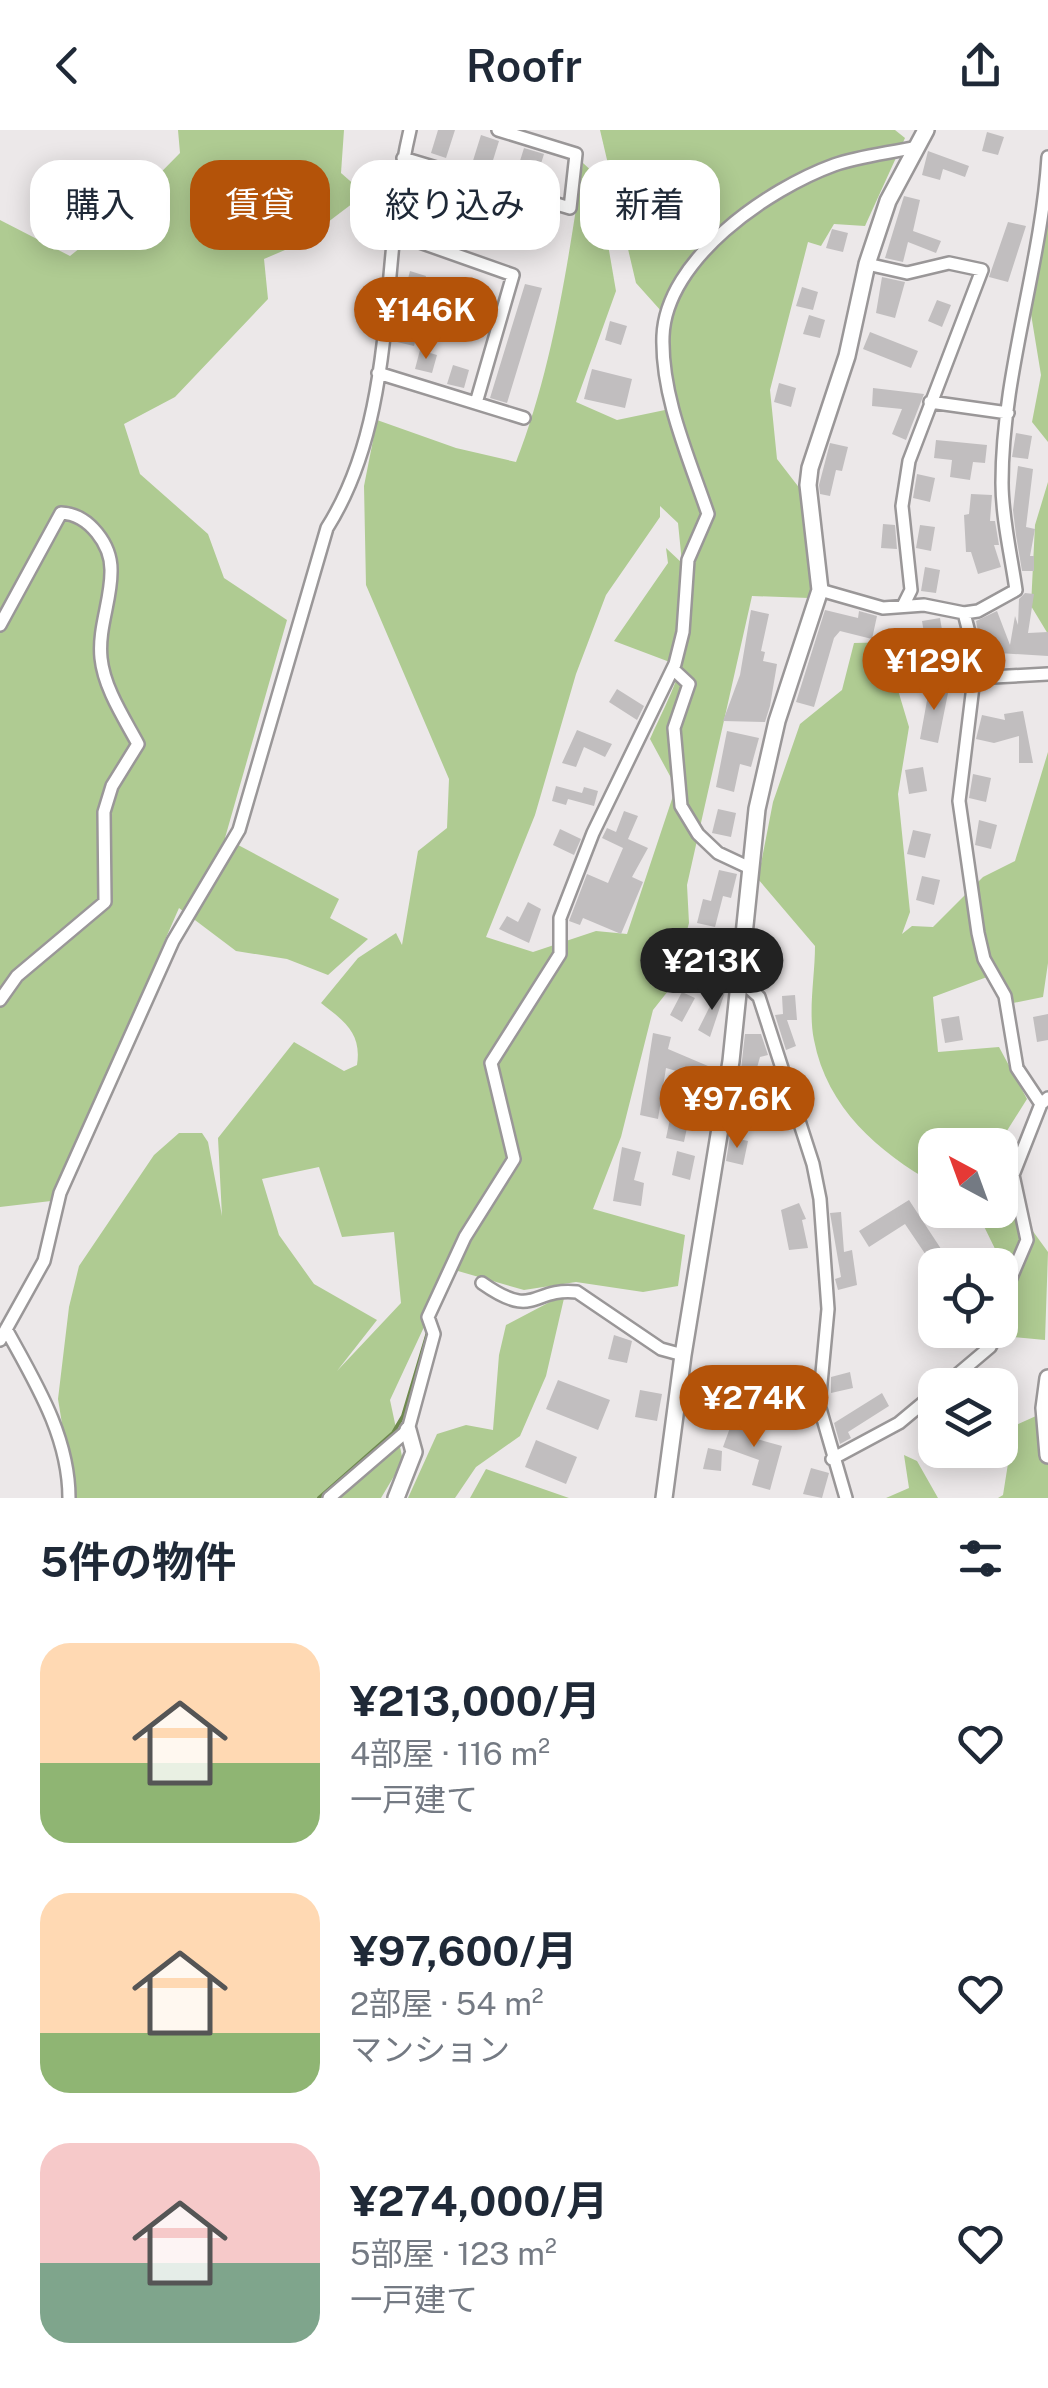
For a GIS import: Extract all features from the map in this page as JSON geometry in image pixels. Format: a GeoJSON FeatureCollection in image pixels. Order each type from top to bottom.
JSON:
{"type":"FeatureCollection","features":[{"type":"Feature","properties":{"kind":"street"},"geometry":{"type":"LineString","coordinates":[[410,130],[404,158],[570,208],[576,154],[498,130]]}},
{"type":"Feature","properties":{"kind":"street"},"geometry":{"type":"LineString","coordinates":[[664,1498],[682,1355],[731,1061],[750,868],[766,767],[820,590],[808,484],[847,356],[867,264],[888,201],[926,130]]}},
{"type":"Feature","properties":{"kind":"street"},"geometry":{"type":"LineString","coordinates":[[396,1498],[414,1452],[408,1430],[434,1334],[428,1317],[465,1238],[514,1159],[491,1064],[560,954],[560,918],[593,834],[673,669],[684,632],[688,560],[708,514],[673,412],[663,339],[680,284],[726,230],[754,206],[837,164],[916,147]]}},
{"type":"Feature","properties":{"kind":"street"},"geometry":{"type":"LineString","coordinates":[[820,590],[883,608],[924,605],[964,612],[978,611],[1016,590],[1002,484],[1008,413],[1044,218],[1048,157]]}},
{"type":"Feature","properties":{"kind":"street"},"geometry":{"type":"LineString","coordinates":[[69,1498],[68,1469],[46,1401],[3,1334],[44,1261],[60,1193],[172,941],[239,830],[327,528],[351,490],[378,373],[392,250]]}},
{"type":"Feature","properties":{"kind":"street"},"geometry":{"type":"LineString","coordinates":[[442,250],[513,274],[476,403]]}},
{"type":"Feature","properties":{"kind":"street"},"geometry":{"type":"LineString","coordinates":[[867,264],[907,273],[949,263],[982,270],[910,461],[902,506],[911,590],[903,606]]}},
{"type":"Feature","properties":{"kind":"street"},"geometry":{"type":"LineString","coordinates":[[378,373],[524,418]]}},
{"type":"Feature","properties":{"kind":"street"},"geometry":{"type":"LineString","coordinates":[[930,402],[1008,413]]}},
{"type":"Feature","properties":{"kind":"street"},"geometry":{"type":"LineString","coordinates":[[0,625],[61,513],[74,513],[86,520],[96,529],[112,570],[101,621],[101,661],[117,706],[138,744],[112,786],[104,812],[105,902],[17,976],[0,1000]]}},
{"type":"Feature","properties":{"kind":"street"},"geometry":{"type":"LineString","coordinates":[[964,612],[973,648],[974,678],[959,801],[978,933],[984,959],[1005,996],[1017,1068],[1044,1101],[1013,1175],[1027,1240],[1018,1262]]}},
{"type":"Feature","properties":{"kind":"street"},"geometry":{"type":"LineString","coordinates":[[673,669],[689,684],[674,728],[681,806],[698,834],[718,853],[750,868]]}},
{"type":"Feature","properties":{"kind":"street"},"geometry":{"type":"LineString","coordinates":[[974,678],[1048,674]]}},
{"type":"Feature","properties":{"kind":"street"},"geometry":{"type":"LineString","coordinates":[[739,979],[759,997],[813,1164],[820,1199],[828,1310],[819,1405],[846,1498]]}},
{"type":"Feature","properties":{"kind":"street"},"geometry":{"type":"LineString","coordinates":[[482,1283],[512,1301],[536,1302],[577,1292],[661,1349],[682,1355]]}},
{"type":"Feature","properties":{"kind":"street"},"geometry":{"type":"LineString","coordinates":[[965,1368],[989,1348]]}},
{"type":"Feature","properties":{"kind":"street"},"geometry":{"type":"LineString","coordinates":[[1048,1378],[1044,1408],[1048,1455]]}},
{"type":"Feature","properties":{"kind":"street"},"geometry":{"type":"LineString","coordinates":[[832,1459],[899,1423],[918,1407]]}},
{"type":"Feature","properties":{"kind":"street"},"geometry":{"type":"LineString","coordinates":[[330,1498],[408,1430]]}},
{"type":"Feature","properties":{"kind":"green space"},"geometry":{"type":"Polygon","coordinates":[[[178,130],[344,130],[341,173],[350,181],[350,205],[330,221],[330,160],[190,160],[190,250],[285,250],[264,259],[268,299],[175,397],[124,424],[140,474],[208,534],[224,578],[287,620],[225,838],[339,899],[330,918],[368,939],[328,975],[287,959],[236,951],[179,908],[51,1201],[0,1207],[0,220],[30,235],[30,250],[58,250],[70,256],[77,250],[170,250],[170,163],[180,153],[178,130]]]}},
{"type":"Feature","properties":{"kind":"green space"},"geometry":{"type":"Polygon","coordinates":[[[600,130],[895,130],[905,138],[865,226],[834,224],[821,246],[808,242],[770,390],[777,459],[804,494],[815,566],[809,598],[752,596],[687,885],[689,923],[672,986],[653,1010],[621,1137],[593,1209],[685,1235],[678,1286],[643,1292],[576,1282],[524,1290],[451,1269],[390,1400],[403,1461],[381,1498],[74,1498],[58,1399],[69,1307],[79,1266],[154,1155],[179,1133],[202,1133],[208,1142],[222,1216],[218,1138],[294,1042],[344,1071],[357,1065],[354,1036],[321,1003],[358,958],[396,933],[402,945],[418,851],[447,828],[449,779],[366,585],[364,486],[377,420],[456,448],[516,462],[550,352],[580,182],[580,250],[609,250],[616,291],[576,402],[617,420],[665,410],[655,337],[662,312],[636,283],[628,250],[720,250],[720,160],[607,160],[600,130]],[[660,506],[660,517],[606,595],[576,674],[535,815],[486,937],[533,952],[596,931],[627,934],[676,787],[650,739],[684,655],[687,599],[675,664],[614,641],[668,563],[666,548],[682,563],[678,523],[660,506]],[[319,1167],[262,1179],[279,1235],[314,1284],[377,1320],[337,1371],[401,1303],[394,1232],[342,1237],[319,1167]]]}},
{"type":"Feature","properties":{"kind":"green space"},"geometry":{"type":"Polygon","coordinates":[[[1048,219],[1048,442],[1032,422],[1041,375],[1031,314],[1048,219]]]}},
{"type":"Feature","properties":{"kind":"green space"},"geometry":{"type":"Polygon","coordinates":[[[1048,482],[1048,634],[1031,606],[1035,525],[1048,482]]]}},
{"type":"Feature","properties":{"kind":"green space"},"geometry":{"type":"Polygon","coordinates":[[[895,642],[930,650],[924,671],[895,680],[909,727],[898,794],[910,912],[902,934],[912,926],[933,927],[983,877],[1015,861],[1048,752],[1048,963],[1043,997],[1013,1003],[987,977],[933,997],[938,1052],[999,1047],[1027,1099],[1009,1128],[918,1128],[918,1173],[858,1126],[830,1087],[812,1029],[815,946],[758,879],[773,802],[800,724],[842,690],[854,643],[895,642]]]}},
{"type":"Feature","properties":{"kind":"green space"},"geometry":{"type":"Polygon","coordinates":[[[1018,1211],[1048,1252],[1045,1340],[1018,1337],[1018,1248],[995,1248],[985,1228],[1018,1228],[1018,1211]]]}},
{"type":"Feature","properties":{"kind":"green space"},"geometry":{"type":"Polygon","coordinates":[[[565,1294],[546,1376],[520,1436],[476,1467],[455,1498],[408,1498],[437,1434],[466,1425],[493,1430],[499,1355],[506,1325],[565,1294]]]}},
{"type":"Feature","properties":{"kind":"green space"},"geometry":{"type":"Polygon","coordinates":[[[1048,1377],[1048,1498],[998,1498],[1003,1495],[1007,1468],[1018,1468],[1018,1424],[1036,1416],[1048,1377]]]}},
{"type":"Feature","properties":{"kind":"green space"},"geometry":{"type":"Polygon","coordinates":[[[904,1455],[917,1461],[938,1498],[886,1498],[909,1488],[904,1455]]]}},
{"type":"Feature","properties":{"kind":"green space"},"geometry":{"type":"Polygon","coordinates":[[[486,1469],[569,1498],[470,1498],[486,1469]]]}},
{"type":"Feature","properties":{"kind":"building"},"geometry":{"type":"Polygon","coordinates":[[[438,130],[455,130],[446,158],[431,153],[438,130]]]}},
{"type":"Feature","properties":{"kind":"building"},"geometry":{"type":"Polygon","coordinates":[[[987,132],[1004,137],[998,155],[982,151],[987,132]]]}},
{"type":"Feature","properties":{"kind":"building"},"geometry":{"type":"Polygon","coordinates":[[[481,135],[499,141],[493,160],[473,160],[481,135]]]}},
{"type":"Feature","properties":{"kind":"building"},"geometry":{"type":"Polygon","coordinates":[[[524,148],[544,154],[542,160],[520,160],[524,148]]]}},
{"type":"Feature","properties":{"kind":"building"},"geometry":{"type":"Polygon","coordinates":[[[928,151],[969,166],[965,177],[943,169],[940,180],[922,175],[928,151]]]}},
{"type":"Feature","properties":{"kind":"building"},"geometry":{"type":"Polygon","coordinates":[[[904,196],[920,200],[913,231],[941,241],[936,253],[908,242],[903,262],[885,258],[904,196]]]}},
{"type":"Feature","properties":{"kind":"building"},"geometry":{"type":"Polygon","coordinates":[[[1008,222],[1026,226],[1008,282],[989,277],[1008,222]]]}},
{"type":"Feature","properties":{"kind":"building"},"geometry":{"type":"Polygon","coordinates":[[[832,229],[848,233],[843,252],[826,248],[832,229]]]}},
{"type":"Feature","properties":{"kind":"building"},"geometry":{"type":"Polygon","coordinates":[[[410,271],[426,276],[421,294],[405,290],[410,271]]]}},
{"type":"Feature","properties":{"kind":"building"},"geometry":{"type":"Polygon","coordinates":[[[882,277],[905,282],[895,318],[876,313],[882,277]]]}},
{"type":"Feature","properties":{"kind":"building"},"geometry":{"type":"Polygon","coordinates":[[[525,284],[542,288],[507,403],[490,398],[525,284]]]}},
{"type":"Feature","properties":{"kind":"building"},"geometry":{"type":"Polygon","coordinates":[[[802,287],[818,292],[813,310],[796,306],[802,287]]]}},
{"type":"Feature","properties":{"kind":"building"},"geometry":{"type":"Polygon","coordinates":[[[937,300],[951,305],[942,327],[928,321],[937,300]]]}},
{"type":"Feature","properties":{"kind":"building"},"geometry":{"type":"Polygon","coordinates":[[[809,315],[825,320],[820,338],[803,334],[809,315]]]}},
{"type":"Feature","properties":{"kind":"building"},"geometry":{"type":"Polygon","coordinates":[[[610,321],[627,326],[621,345],[605,340],[610,321]]]}},
{"type":"Feature","properties":{"kind":"building"},"geometry":{"type":"Polygon","coordinates":[[[402,323],[419,328],[414,346],[397,342],[402,323]]]}},
{"type":"Feature","properties":{"kind":"building"},"geometry":{"type":"Polygon","coordinates":[[[870,332],[918,351],[911,368],[863,349],[870,332]]]}},
{"type":"Feature","properties":{"kind":"building"},"geometry":{"type":"Polygon","coordinates":[[[420,350],[437,355],[432,373],[415,369],[420,350]]]}},
{"type":"Feature","properties":{"kind":"building"},"geometry":{"type":"Polygon","coordinates":[[[453,365],[469,370],[464,388],[447,384],[453,365]]]}},
{"type":"Feature","properties":{"kind":"building"},"geometry":{"type":"Polygon","coordinates":[[[592,369],[632,379],[625,408],[584,399],[592,369]]]}},
{"type":"Feature","properties":{"kind":"building"},"geometry":{"type":"Polygon","coordinates":[[[779,383],[796,388],[791,407],[774,402],[779,383]]]}},
{"type":"Feature","properties":{"kind":"building"},"geometry":{"type":"Polygon","coordinates":[[[873,388],[924,394],[906,440],[892,434],[902,409],[872,406],[873,388]]]}},
{"type":"Feature","properties":{"kind":"building"},"geometry":{"type":"Polygon","coordinates":[[[1016,433],[1032,436],[1028,459],[1012,457],[1016,433]]]}},
{"type":"Feature","properties":{"kind":"building"},"geometry":{"type":"Polygon","coordinates":[[[936,440],[987,445],[985,463],[973,462],[970,480],[950,477],[952,460],[934,458],[936,440]]]}},
{"type":"Feature","properties":{"kind":"building"},"geometry":{"type":"Polygon","coordinates":[[[830,443],[848,447],[842,471],[836,470],[830,496],[820,494],[819,485],[830,443]]]}},
{"type":"Feature","properties":{"kind":"building"},"geometry":{"type":"Polygon","coordinates":[[[1018,466],[1033,469],[1026,527],[1035,529],[1030,556],[1034,556],[1034,571],[1022,571],[1016,535],[1013,510],[1018,466]]]}},
{"type":"Feature","properties":{"kind":"building"},"geometry":{"type":"Polygon","coordinates":[[[917,474],[935,478],[930,502],[913,498],[917,474]]]}},
{"type":"Feature","properties":{"kind":"building"},"geometry":{"type":"Polygon","coordinates":[[[971,494],[992,495],[990,521],[995,521],[999,545],[994,545],[1001,567],[978,574],[971,552],[966,552],[964,515],[969,514],[971,494]]]}},
{"type":"Feature","properties":{"kind":"building"},"geometry":{"type":"Polygon","coordinates":[[[883,524],[895,525],[897,549],[881,548],[883,524]]]}},
{"type":"Feature","properties":{"kind":"building"},"geometry":{"type":"Polygon","coordinates":[[[920,525],[935,527],[931,551],[916,548],[920,525]]]}},
{"type":"Feature","properties":{"kind":"building"},"geometry":{"type":"Polygon","coordinates":[[[925,567],[940,570],[936,593],[921,591],[925,567]]]}},
{"type":"Feature","properties":{"kind":"building"},"geometry":{"type":"Polygon","coordinates":[[[1025,593],[1034,594],[1028,633],[1048,632],[1048,656],[982,652],[976,621],[997,611],[1010,645],[1015,616],[1018,625],[1019,599],[1025,593]]]}},
{"type":"Feature","properties":{"kind":"building"},"geometry":{"type":"Polygon","coordinates":[[[751,610],[769,614],[761,651],[765,652],[763,661],[777,664],[770,706],[765,722],[723,721],[740,675],[751,610]]]}},
{"type":"Feature","properties":{"kind":"building"},"geometry":{"type":"Polygon","coordinates":[[[825,610],[858,618],[859,611],[877,616],[872,639],[840,631],[834,638],[814,707],[796,702],[825,610]]]}},
{"type":"Feature","properties":{"kind":"building"},"geometry":{"type":"Polygon","coordinates":[[[940,618],[944,642],[926,645],[922,621],[940,618]]]}},
{"type":"Feature","properties":{"kind":"building"},"geometry":{"type":"Polygon","coordinates":[[[930,684],[949,688],[938,743],[920,739],[930,684]]]}},
{"type":"Feature","properties":{"kind":"building"},"geometry":{"type":"Polygon","coordinates":[[[617,689],[644,706],[637,720],[609,702],[617,689]]]}},
{"type":"Feature","properties":{"kind":"building"},"geometry":{"type":"Polygon","coordinates":[[[1023,711],[1033,763],[1019,763],[1019,736],[994,743],[976,739],[982,715],[1005,720],[1004,714],[1023,711]]]}},
{"type":"Feature","properties":{"kind":"building"},"geometry":{"type":"Polygon","coordinates":[[[577,730],[612,744],[605,757],[584,747],[576,767],[562,763],[577,730]]]}},
{"type":"Feature","properties":{"kind":"building"},"geometry":{"type":"Polygon","coordinates":[[[727,731],[759,738],[751,767],[740,764],[734,792],[716,787],[727,731]]]}},
{"type":"Feature","properties":{"kind":"building"},"geometry":{"type":"Polygon","coordinates":[[[923,767],[927,791],[909,794],[905,770],[923,767]]]}},
{"type":"Feature","properties":{"kind":"building"},"geometry":{"type":"Polygon","coordinates":[[[973,774],[991,778],[986,802],[969,798],[973,774]]]}},
{"type":"Feature","properties":{"kind":"building"},"geometry":{"type":"Polygon","coordinates":[[[556,786],[582,793],[584,787],[598,791],[594,806],[568,799],[566,805],[552,801],[556,786]]]}},
{"type":"Feature","properties":{"kind":"building"},"geometry":{"type":"Polygon","coordinates":[[[718,809],[736,813],[731,837],[712,833],[718,809]]]}},
{"type":"Feature","properties":{"kind":"building"},"geometry":{"type":"Polygon","coordinates":[[[624,811],[638,816],[628,839],[648,848],[632,877],[643,882],[621,934],[583,918],[580,925],[569,921],[587,874],[608,883],[623,848],[602,838],[607,828],[616,832],[624,811]]]}},
{"type":"Feature","properties":{"kind":"building"},"geometry":{"type":"Polygon","coordinates":[[[979,820],[997,825],[991,849],[975,845],[979,820]]]}},
{"type":"Feature","properties":{"kind":"building"},"geometry":{"type":"Polygon","coordinates":[[[560,829],[581,839],[574,855],[553,845],[560,829]]]}},
{"type":"Feature","properties":{"kind":"building"},"geometry":{"type":"Polygon","coordinates":[[[913,830],[931,834],[925,858],[907,854],[913,830]]]}},
{"type":"Feature","properties":{"kind":"building"},"geometry":{"type":"Polygon","coordinates":[[[719,870],[737,874],[731,898],[723,896],[715,927],[697,923],[703,899],[711,901],[719,870]]]}},
{"type":"Feature","properties":{"kind":"building"},"geometry":{"type":"Polygon","coordinates":[[[922,876],[940,880],[934,905],[916,900],[922,876]]]}},
{"type":"Feature","properties":{"kind":"building"},"geometry":{"type":"Polygon","coordinates":[[[528,902],[541,909],[529,943],[499,929],[507,916],[518,922],[528,902]]]}},
{"type":"Feature","properties":{"kind":"building"},"geometry":{"type":"Polygon","coordinates":[[[692,950],[710,955],[704,979],[686,974],[692,950]]]}},
{"type":"Feature","properties":{"kind":"building"},"geometry":{"type":"Polygon","coordinates":[[[720,986],[726,989],[710,1037],[698,1030],[720,986]]]}},
{"type":"Feature","properties":{"kind":"building"},"geometry":{"type":"Polygon","coordinates":[[[682,992],[695,998],[682,1022],[670,1015],[682,992]]]}},
{"type":"Feature","properties":{"kind":"building"},"geometry":{"type":"Polygon","coordinates":[[[795,995],[797,1020],[787,1020],[796,1046],[786,1050],[775,1015],[783,1014],[782,996],[795,995]]]}},
{"type":"Feature","properties":{"kind":"building"},"geometry":{"type":"Polygon","coordinates":[[[1048,1014],[1048,1040],[1037,1042],[1033,1017],[1048,1014]]]}},
{"type":"Feature","properties":{"kind":"building"},"geometry":{"type":"Polygon","coordinates":[[[959,1016],[963,1040],[945,1043],[941,1019],[959,1016]]]}},
{"type":"Feature","properties":{"kind":"building"},"geometry":{"type":"Polygon","coordinates":[[[653,1033],[671,1037],[668,1049],[708,1066],[700,1090],[684,1083],[687,1074],[666,1068],[658,1119],[640,1115],[653,1033]]]}},
{"type":"Feature","properties":{"kind":"building"},"geometry":{"type":"Polygon","coordinates":[[[745,1034],[761,1034],[768,1055],[760,1057],[753,1082],[740,1078],[745,1034]]]}},
{"type":"Feature","properties":{"kind":"building"},"geometry":{"type":"Polygon","coordinates":[[[755,1089],[768,1101],[748,1123],[735,1110],[755,1089]]]}},
{"type":"Feature","properties":{"kind":"building"},"geometry":{"type":"Polygon","coordinates":[[[671,1114],[689,1118],[684,1142],[666,1138],[671,1114]]]}},
{"type":"Feature","properties":{"kind":"building"},"geometry":{"type":"Polygon","coordinates":[[[730,1137],[748,1141],[743,1165],[726,1161],[730,1137]]]}},
{"type":"Feature","properties":{"kind":"building"},"geometry":{"type":"Polygon","coordinates":[[[622,1147],[641,1152],[634,1180],[644,1183],[641,1206],[613,1201],[622,1147]]]}},
{"type":"Feature","properties":{"kind":"building"},"geometry":{"type":"Polygon","coordinates":[[[677,1151],[695,1156],[690,1180],[672,1175],[677,1151]]]}},
{"type":"Feature","properties":{"kind":"building"},"geometry":{"type":"Polygon","coordinates":[[[909,1200],[918,1214],[918,1228],[927,1228],[940,1248],[921,1248],[905,1224],[869,1247],[859,1231],[909,1200]]]}},
{"type":"Feature","properties":{"kind":"building"},"geometry":{"type":"Polygon","coordinates":[[[799,1203],[806,1219],[802,1220],[808,1248],[789,1250],[781,1210],[799,1203]]]}},
{"type":"Feature","properties":{"kind":"building"},"geometry":{"type":"Polygon","coordinates":[[[841,1212],[844,1252],[852,1250],[857,1285],[838,1290],[835,1279],[841,1277],[830,1213],[841,1212]]]}},
{"type":"Feature","properties":{"kind":"building"},"geometry":{"type":"Polygon","coordinates":[[[614,1335],[632,1341],[627,1363],[608,1359],[614,1335]]]}},
{"type":"Feature","properties":{"kind":"building"},"geometry":{"type":"Polygon","coordinates":[[[850,1372],[853,1388],[831,1393],[831,1377],[850,1372]]]}},
{"type":"Feature","properties":{"kind":"building"},"geometry":{"type":"Polygon","coordinates":[[[558,1380],[610,1400],[598,1430],[546,1409],[558,1380]]]}},
{"type":"Feature","properties":{"kind":"building"},"geometry":{"type":"Polygon","coordinates":[[[640,1390],[662,1394],[657,1421],[635,1417],[640,1390]]]}},
{"type":"Feature","properties":{"kind":"building"},"geometry":{"type":"Polygon","coordinates":[[[882,1393],[889,1406],[848,1432],[851,1438],[840,1444],[834,1423],[882,1393]]]}},
{"type":"Feature","properties":{"kind":"building"},"geometry":{"type":"Polygon","coordinates":[[[735,1414],[756,1422],[750,1437],[782,1446],[770,1490],[752,1485],[759,1460],[723,1447],[735,1414]]]}},
{"type":"Feature","properties":{"kind":"building"},"geometry":{"type":"Polygon","coordinates":[[[536,1440],[577,1457],[566,1484],[525,1467],[536,1440]]]}},
{"type":"Feature","properties":{"kind":"building"},"geometry":{"type":"Polygon","coordinates":[[[708,1448],[722,1451],[721,1471],[703,1469],[708,1448]]]}},
{"type":"Feature","properties":{"kind":"building"},"geometry":{"type":"Polygon","coordinates":[[[811,1468],[829,1473],[822,1498],[803,1494],[811,1468]]]}},
{"type":"Feature","properties":{"kind":"waterway"},"geometry":{"type":"LineString","coordinates":[[319,1498],[393,1433],[403,1416],[428,1332]]}}]}
